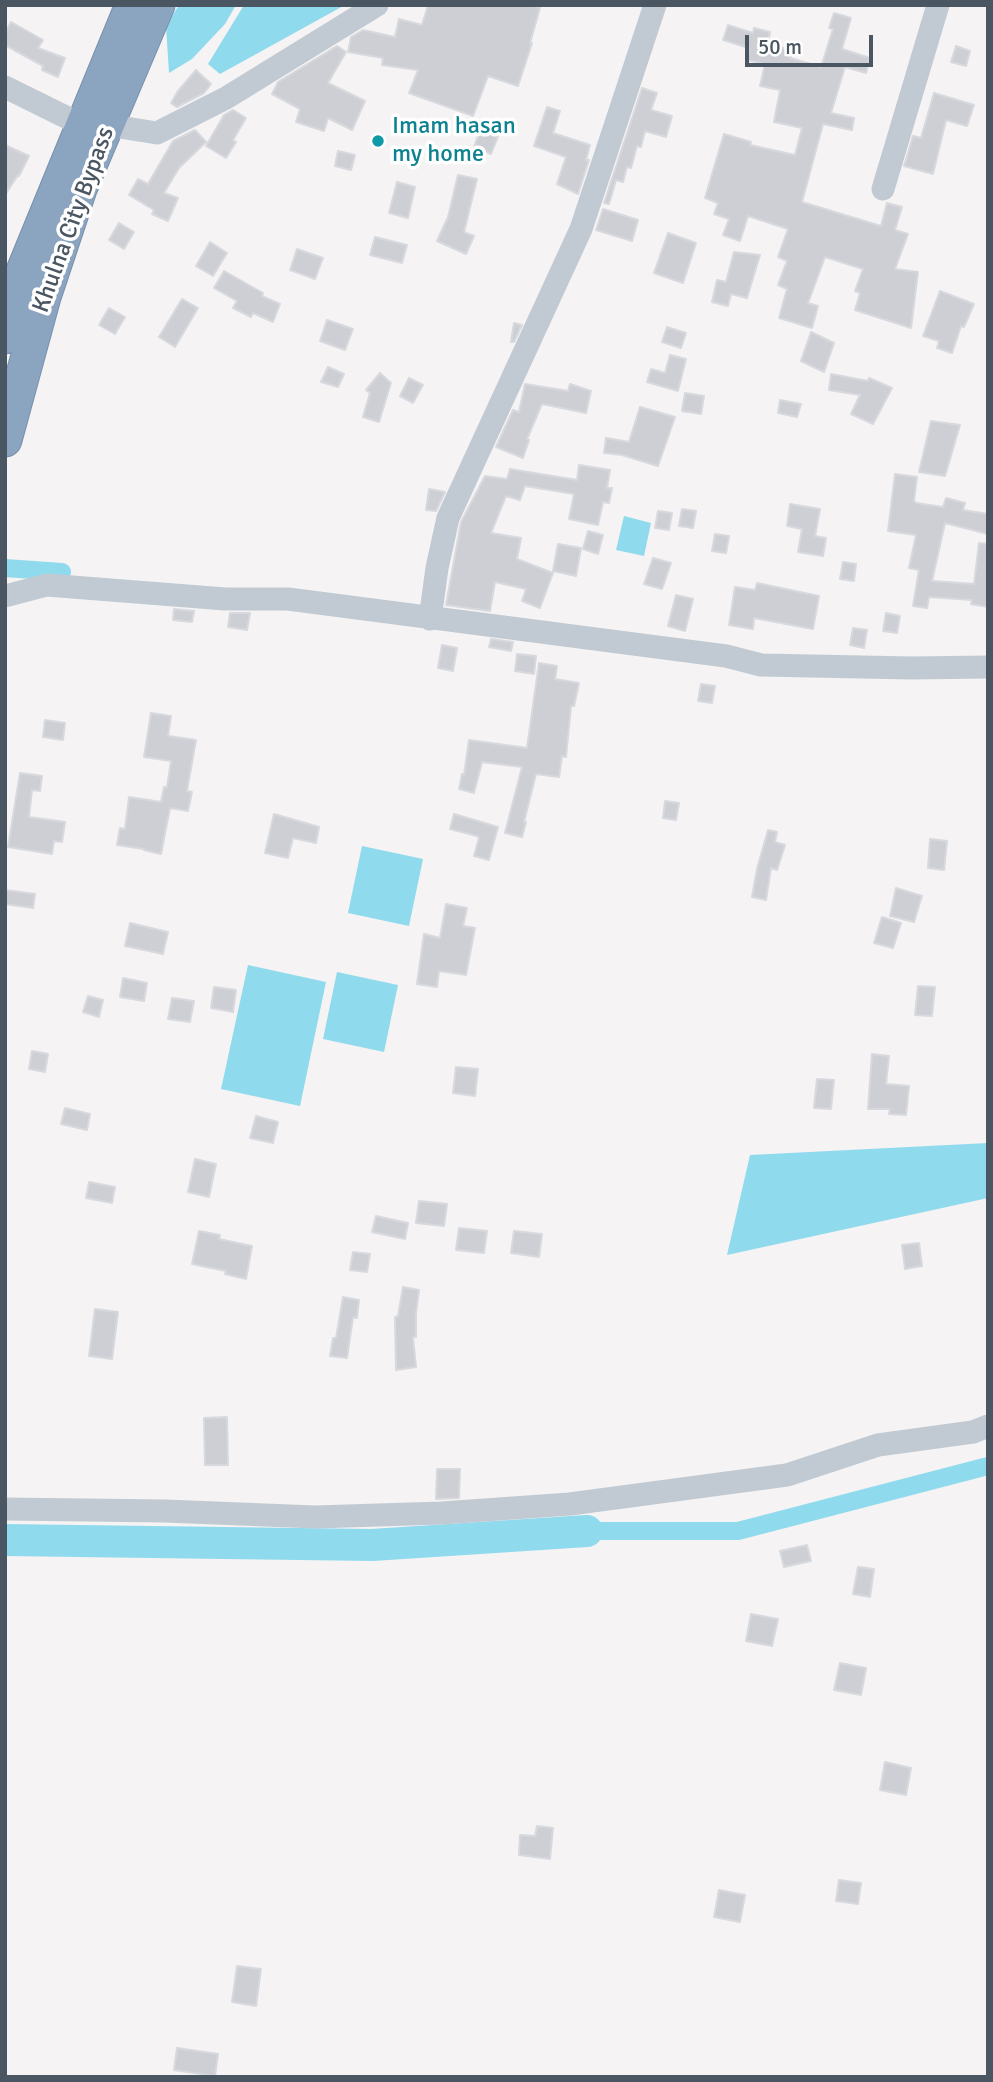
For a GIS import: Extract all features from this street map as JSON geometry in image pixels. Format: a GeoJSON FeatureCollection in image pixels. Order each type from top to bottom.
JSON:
{"type":"FeatureCollection","features":[{"type":"Feature","properties":{"kind":"highway","name":"Khulna City Bypass"},"geometry":{"type":"LineString","coordinates":[[5,440],[44,297],[80,189],[95,125],[132,5]]}},
{"type":"Feature","properties":{"kind":"highway","name":"Khulna City Bypass"},"geometry":{"type":"LineString","coordinates":[[5,337],[23,271],[158,5]]}},
{"type":"Feature","properties":{"kind":"street"},"geometry":{"type":"LineString","coordinates":[[5,87],[95,125],[157,133],[226,98],[377,5]]}},
{"type":"Feature","properties":{"kind":"street"},"geometry":{"type":"LineString","coordinates":[[430,619],[448,518],[581,229],[655,5]]}},
{"type":"Feature","properties":{"kind":"street"},"geometry":{"type":"LineString","coordinates":[[883,189],[938,5]]}},
{"type":"Feature","properties":{"kind":"street"},"geometry":{"type":"LineString","coordinates":[[5,596],[47,585],[225,599],[288,599],[726,656],[761,665],[988,667]]}},
{"type":"Feature","properties":{"kind":"street"},"geometry":{"type":"LineString","coordinates":[[5,1509],[153,1510],[315,1517],[442,1513],[570,1504],[787,1475],[878,1445],[973,1432],[988,1426]]}},
{"type":"Feature","properties":{"kind":"water"},"geometry":{"type":"Polygon","coordinates":[[[179,5],[236,5],[225,24],[192,59],[169,73],[166,26],[179,5]]]}},
{"type":"Feature","properties":{"kind":"water"},"geometry":{"type":"Polygon","coordinates":[[[244,5],[345,5],[220,74],[208,64],[244,5]]]}},
{"type":"Feature","properties":{"kind":"water"},"geometry":{"type":"Polygon","coordinates":[[[624,516],[651,523],[644,556],[616,550],[624,516]]]}},
{"type":"Feature","properties":{"kind":"water"},"geometry":{"type":"Polygon","coordinates":[[[362,846],[423,859],[409,926],[348,913],[362,846]]]}},
{"type":"Feature","properties":{"kind":"water"},"geometry":{"type":"Polygon","coordinates":[[[248,965],[326,982],[300,1106],[221,1089],[248,965]]]}},
{"type":"Feature","properties":{"kind":"water"},"geometry":{"type":"Polygon","coordinates":[[[337,972],[398,985],[384,1052],[323,1039],[337,972]]]}},
{"type":"Feature","properties":{"kind":"water"},"geometry":{"type":"Polygon","coordinates":[[[988,1143],[988,1198],[727,1255],[750,1155],[988,1143]]]}},
{"type":"Feature","properties":{"kind":"building"},"geometry":{"type":"Polygon","coordinates":[[[428,5],[532,5],[540,8],[518,86],[488,76],[473,116],[409,93],[418,70],[382,65],[383,58],[348,52],[351,37],[363,30],[395,37],[399,19],[422,25],[428,5]]]}},
{"type":"Feature","properties":{"kind":"building"},"geometry":{"type":"Polygon","coordinates":[[[834,13],[851,18],[842,49],[870,58],[866,73],[845,67],[831,113],[854,118],[852,130],[823,124],[802,202],[881,226],[887,203],[902,207],[895,230],[908,234],[895,269],[918,272],[911,328],[855,310],[860,293],[855,291],[863,269],[825,257],[808,303],[818,306],[812,328],[779,318],[787,289],[778,285],[787,261],[778,257],[788,229],[748,216],[740,241],[723,235],[729,219],[714,214],[718,203],[705,198],[724,134],[751,142],[750,145],[795,155],[802,128],[774,122],[780,90],[760,86],[765,64],[747,60],[749,48],[723,40],[728,25],[753,33],[754,28],[770,32],[768,42],[793,52],[790,58],[821,67],[833,29],[829,28],[834,13]]]}},
{"type":"Feature","properties":{"kind":"building"},"geometry":{"type":"Polygon","coordinates":[[[11,22],[43,40],[38,48],[65,58],[58,77],[42,70],[43,66],[5,45],[5,33],[11,22]]]}},
{"type":"Feature","properties":{"kind":"building"},"geometry":{"type":"Polygon","coordinates":[[[337,46],[346,52],[328,83],[365,101],[352,130],[328,118],[324,131],[296,122],[300,109],[272,94],[278,82],[337,46]]]}},
{"type":"Feature","properties":{"kind":"building"},"geometry":{"type":"Polygon","coordinates":[[[956,46],[970,51],[966,66],[951,62],[956,46]]]}},
{"type":"Feature","properties":{"kind":"building"},"geometry":{"type":"Polygon","coordinates":[[[196,70],[211,84],[204,93],[177,107],[171,103],[196,70]]]}},
{"type":"Feature","properties":{"kind":"building"},"geometry":{"type":"Polygon","coordinates":[[[642,88],[657,93],[651,110],[672,116],[666,137],[645,131],[641,147],[637,146],[631,168],[627,167],[623,182],[616,180],[609,204],[604,203],[642,88]]]}},
{"type":"Feature","properties":{"kind":"building"},"geometry":{"type":"Polygon","coordinates":[[[934,93],[974,105],[967,126],[946,120],[933,174],[904,166],[913,136],[921,138],[934,93]]]}},
{"type":"Feature","properties":{"kind":"building"},"geometry":{"type":"Polygon","coordinates":[[[547,107],[560,111],[553,133],[590,145],[586,160],[589,160],[578,194],[557,184],[566,157],[534,146],[547,107]]]}},
{"type":"Feature","properties":{"kind":"building"},"geometry":{"type":"Polygon","coordinates":[[[233,110],[246,118],[226,158],[206,146],[224,115],[233,110]]]}},
{"type":"Feature","properties":{"kind":"building"},"geometry":{"type":"Polygon","coordinates":[[[483,122],[501,129],[491,154],[474,147],[483,122]]]}},
{"type":"Feature","properties":{"kind":"building"},"geometry":{"type":"Polygon","coordinates":[[[195,130],[206,142],[179,168],[164,193],[178,198],[168,221],[152,214],[154,210],[129,195],[138,179],[148,184],[173,141],[195,130]]]}},
{"type":"Feature","properties":{"kind":"building"},"geometry":{"type":"Polygon","coordinates":[[[5,145],[29,156],[5,195],[5,145]]]}},
{"type":"Feature","properties":{"kind":"building"},"geometry":{"type":"Polygon","coordinates":[[[338,151],[355,155],[351,170],[335,166],[338,151]]]}},
{"type":"Feature","properties":{"kind":"building"},"geometry":{"type":"Polygon","coordinates":[[[458,175],[477,179],[464,232],[474,236],[466,254],[437,241],[448,217],[458,175]]]}},
{"type":"Feature","properties":{"kind":"building"},"geometry":{"type":"Polygon","coordinates":[[[397,182],[415,187],[408,218],[389,213],[397,182]]]}},
{"type":"Feature","properties":{"kind":"building"},"geometry":{"type":"Polygon","coordinates":[[[603,209],[638,220],[632,241],[596,230],[603,209]]]}},
{"type":"Feature","properties":{"kind":"building"},"geometry":{"type":"Polygon","coordinates":[[[119,223],[134,232],[124,249],[109,240],[119,223]]]}},
{"type":"Feature","properties":{"kind":"building"},"geometry":{"type":"Polygon","coordinates":[[[668,233],[696,243],[683,283],[654,273],[668,233]]]}},
{"type":"Feature","properties":{"kind":"building"},"geometry":{"type":"Polygon","coordinates":[[[375,237],[407,245],[402,263],[370,255],[375,237]]]}},
{"type":"Feature","properties":{"kind":"building"},"geometry":{"type":"Polygon","coordinates":[[[210,242],[227,253],[213,276],[196,266],[210,242]]]}},
{"type":"Feature","properties":{"kind":"building"},"geometry":{"type":"Polygon","coordinates":[[[297,249],[323,258],[315,279],[290,270],[297,249]]]}},
{"type":"Feature","properties":{"kind":"building"},"geometry":{"type":"Polygon","coordinates":[[[734,252],[760,255],[747,298],[731,294],[728,306],[712,302],[717,280],[726,282],[734,252]]]}},
{"type":"Feature","properties":{"kind":"building"},"geometry":{"type":"Polygon","coordinates":[[[224,271],[263,293],[262,296],[280,304],[273,322],[253,313],[251,317],[233,308],[237,301],[214,288],[224,271]]]}},
{"type":"Feature","properties":{"kind":"building"},"geometry":{"type":"Polygon","coordinates":[[[940,291],[974,304],[964,327],[961,326],[952,353],[937,348],[939,341],[923,336],[940,291]]]}},
{"type":"Feature","properties":{"kind":"building"},"geometry":{"type":"Polygon","coordinates":[[[182,299],[198,308],[175,347],[159,337],[182,299]]]}},
{"type":"Feature","properties":{"kind":"building"},"geometry":{"type":"Polygon","coordinates":[[[109,308],[125,317],[115,334],[99,325],[109,308]]]}},
{"type":"Feature","properties":{"kind":"building"},"geometry":{"type":"Polygon","coordinates":[[[327,320],[353,329],[345,350],[320,341],[327,320]]]}},
{"type":"Feature","properties":{"kind":"building"},"geometry":{"type":"Polygon","coordinates":[[[514,323],[522,325],[514,342],[511,342],[514,323]]]}},
{"type":"Feature","properties":{"kind":"building"},"geometry":{"type":"Polygon","coordinates":[[[667,327],[686,333],[681,348],[662,342],[667,327]]]}},
{"type":"Feature","properties":{"kind":"building"},"geometry":{"type":"Polygon","coordinates":[[[811,332],[834,343],[824,372],[801,361],[811,332]]]}},
{"type":"Feature","properties":{"kind":"building"},"geometry":{"type":"Polygon","coordinates":[[[670,355],[686,359],[678,391],[647,382],[651,369],[665,373],[670,355]]]}},
{"type":"Feature","properties":{"kind":"building"},"geometry":{"type":"Polygon","coordinates":[[[328,367],[344,374],[338,387],[321,382],[328,367]]]}},
{"type":"Feature","properties":{"kind":"building"},"geometry":{"type":"Polygon","coordinates":[[[380,373],[391,383],[379,422],[363,417],[370,393],[366,390],[380,373]]]}},
{"type":"Feature","properties":{"kind":"building"},"geometry":{"type":"Polygon","coordinates":[[[831,374],[868,381],[869,378],[892,388],[873,424],[851,414],[860,395],[829,390],[831,374]]]}},
{"type":"Feature","properties":{"kind":"building"},"geometry":{"type":"Polygon","coordinates":[[[409,378],[423,385],[413,403],[400,396],[409,378]]]}},
{"type":"Feature","properties":{"kind":"building"},"geometry":{"type":"Polygon","coordinates":[[[525,384],[568,391],[570,384],[591,391],[586,413],[542,404],[527,439],[529,440],[523,458],[496,447],[513,410],[519,412],[525,384]]]}},
{"type":"Feature","properties":{"kind":"building"},"geometry":{"type":"Polygon","coordinates":[[[685,393],[704,396],[701,414],[682,411],[685,393]]]}},
{"type":"Feature","properties":{"kind":"building"},"geometry":{"type":"Polygon","coordinates":[[[780,400],[801,404],[797,417],[778,413],[780,400]]]}},
{"type":"Feature","properties":{"kind":"building"},"geometry":{"type":"Polygon","coordinates":[[[640,407],[675,417],[658,466],[622,455],[604,453],[606,438],[629,442],[640,407]]]}},
{"type":"Feature","properties":{"kind":"building"},"geometry":{"type":"Polygon","coordinates":[[[931,421],[960,425],[945,476],[919,472],[931,421]]]}},
{"type":"Feature","properties":{"kind":"building"},"geometry":{"type":"Polygon","coordinates":[[[579,465],[610,470],[607,488],[612,488],[609,503],[603,502],[598,525],[569,519],[574,494],[525,486],[520,500],[506,496],[491,533],[521,538],[517,559],[553,573],[540,608],[522,601],[526,589],[495,582],[490,611],[446,605],[461,522],[485,476],[507,479],[510,469],[577,480],[579,465]]]}},
{"type":"Feature","properties":{"kind":"building"},"geometry":{"type":"Polygon","coordinates":[[[895,474],[917,477],[916,503],[943,507],[946,498],[965,503],[963,510],[988,514],[988,534],[945,523],[932,581],[974,584],[979,543],[988,544],[988,607],[971,604],[972,600],[929,597],[927,608],[913,606],[919,570],[909,568],[916,535],[888,531],[895,474]]]}},
{"type":"Feature","properties":{"kind":"building"},"geometry":{"type":"Polygon","coordinates":[[[429,489],[445,492],[436,511],[426,510],[429,489]]]}},
{"type":"Feature","properties":{"kind":"building"},"geometry":{"type":"Polygon","coordinates":[[[790,504],[820,509],[815,536],[826,538],[823,556],[798,552],[802,529],[787,526],[790,504]]]}},
{"type":"Feature","properties":{"kind":"building"},"geometry":{"type":"Polygon","coordinates":[[[682,509],[696,511],[693,528],[679,526],[682,509]]]}},
{"type":"Feature","properties":{"kind":"building"},"geometry":{"type":"Polygon","coordinates":[[[658,511],[672,513],[669,530],[655,528],[658,511]]]}},
{"type":"Feature","properties":{"kind":"building"},"geometry":{"type":"Polygon","coordinates":[[[588,531],[603,535],[598,554],[583,549],[588,531]]]}},
{"type":"Feature","properties":{"kind":"building"},"geometry":{"type":"Polygon","coordinates":[[[715,534],[729,536],[726,553],[712,551],[715,534]]]}},
{"type":"Feature","properties":{"kind":"building"},"geometry":{"type":"Polygon","coordinates":[[[558,544],[581,548],[576,576],[553,571],[558,544]]]}},
{"type":"Feature","properties":{"kind":"building"},"geometry":{"type":"Polygon","coordinates":[[[653,558],[671,563],[662,589],[644,584],[653,558]]]}},
{"type":"Feature","properties":{"kind":"building"},"geometry":{"type":"Polygon","coordinates":[[[843,562],[856,564],[854,581],[840,579],[843,562]]]}},
{"type":"Feature","properties":{"kind":"building"},"geometry":{"type":"Polygon","coordinates":[[[757,583],[819,596],[813,629],[754,618],[753,629],[729,625],[735,587],[755,590],[757,583]]]}},
{"type":"Feature","properties":{"kind":"building"},"geometry":{"type":"Polygon","coordinates":[[[676,595],[693,599],[685,631],[668,626],[676,595]]]}},
{"type":"Feature","properties":{"kind":"building"},"geometry":{"type":"Polygon","coordinates":[[[174,609],[194,611],[192,622],[173,620],[174,609]]]}},
{"type":"Feature","properties":{"kind":"building"},"geometry":{"type":"Polygon","coordinates":[[[230,613],[250,613],[247,630],[228,627],[230,613]]]}},
{"type":"Feature","properties":{"kind":"building"},"geometry":{"type":"Polygon","coordinates":[[[886,613],[900,616],[897,633],[883,631],[886,613]]]}},
{"type":"Feature","properties":{"kind":"building"},"geometry":{"type":"Polygon","coordinates":[[[853,628],[867,630],[864,648],[850,645],[853,628]]]}},
{"type":"Feature","properties":{"kind":"building"},"geometry":{"type":"Polygon","coordinates":[[[491,639],[513,642],[511,651],[489,647],[491,639]]]}},
{"type":"Feature","properties":{"kind":"building"},"geometry":{"type":"Polygon","coordinates":[[[442,645],[457,648],[453,671],[438,668],[442,645]]]}},
{"type":"Feature","properties":{"kind":"building"},"geometry":{"type":"Polygon","coordinates":[[[517,654],[536,656],[534,674],[515,671],[517,654]]]}},
{"type":"Feature","properties":{"kind":"building"},"geometry":{"type":"Polygon","coordinates":[[[539,663],[557,666],[555,679],[579,683],[574,706],[571,706],[566,757],[562,756],[559,777],[536,774],[522,837],[505,833],[522,767],[482,762],[474,793],[459,789],[469,740],[527,748],[539,663]]]}},
{"type":"Feature","properties":{"kind":"building"},"geometry":{"type":"Polygon","coordinates":[[[701,684],[715,686],[712,703],[698,701],[701,684]]]}},
{"type":"Feature","properties":{"kind":"building"},"geometry":{"type":"Polygon","coordinates":[[[151,713],[171,716],[168,736],[196,740],[187,791],[192,792],[188,811],[170,808],[161,854],[117,845],[120,828],[125,829],[129,797],[161,802],[164,787],[167,787],[171,761],[144,757],[151,713]]]}},
{"type":"Feature","properties":{"kind":"building"},"geometry":{"type":"Polygon","coordinates":[[[45,720],[65,723],[63,740],[43,737],[45,720]]]}},
{"type":"Feature","properties":{"kind":"building"},"geometry":{"type":"Polygon","coordinates":[[[20,773],[42,776],[40,791],[32,790],[29,817],[65,822],[62,842],[54,841],[52,854],[8,847],[20,773]]]}},
{"type":"Feature","properties":{"kind":"building"},"geometry":{"type":"Polygon","coordinates":[[[665,801],[679,803],[676,820],[663,818],[665,801]]]}},
{"type":"Feature","properties":{"kind":"building"},"geometry":{"type":"Polygon","coordinates":[[[274,814],[319,827],[316,843],[293,838],[288,858],[265,853],[274,814]]]}},
{"type":"Feature","properties":{"kind":"building"},"geometry":{"type":"Polygon","coordinates":[[[454,814],[498,827],[489,860],[474,856],[479,838],[477,836],[450,829],[454,814]]]}},
{"type":"Feature","properties":{"kind":"building"},"geometry":{"type":"Polygon","coordinates":[[[768,830],[777,832],[775,842],[785,845],[777,870],[771,868],[766,900],[752,897],[768,830]]]}},
{"type":"Feature","properties":{"kind":"building"},"geometry":{"type":"Polygon","coordinates":[[[930,839],[947,841],[944,870],[928,868],[930,839]]]}},
{"type":"Feature","properties":{"kind":"building"},"geometry":{"type":"Polygon","coordinates":[[[896,888],[922,896],[914,922],[890,916],[896,888]]]}},
{"type":"Feature","properties":{"kind":"building"},"geometry":{"type":"Polygon","coordinates":[[[5,890],[35,894],[33,908],[5,904],[5,890]]]}},
{"type":"Feature","properties":{"kind":"building"},"geometry":{"type":"Polygon","coordinates":[[[446,904],[467,908],[463,926],[475,928],[466,975],[439,971],[437,987],[417,984],[424,934],[440,938],[446,904]]]}},
{"type":"Feature","properties":{"kind":"building"},"geometry":{"type":"Polygon","coordinates":[[[882,917],[901,923],[893,948],[874,943],[882,917]]]}},
{"type":"Feature","properties":{"kind":"building"},"geometry":{"type":"Polygon","coordinates":[[[130,923],[168,932],[163,954],[125,946],[130,923]]]}},
{"type":"Feature","properties":{"kind":"building"},"geometry":{"type":"Polygon","coordinates":[[[123,978],[147,983],[144,1001],[120,997],[123,978]]]}},
{"type":"Feature","properties":{"kind":"building"},"geometry":{"type":"Polygon","coordinates":[[[918,986],[935,987],[932,1016],[915,1015],[918,986]]]}},
{"type":"Feature","properties":{"kind":"building"},"geometry":{"type":"Polygon","coordinates":[[[214,987],[236,990],[233,1012],[211,1008],[214,987]]]}},
{"type":"Feature","properties":{"kind":"building"},"geometry":{"type":"Polygon","coordinates":[[[88,996],[103,1000],[99,1017],[83,1012],[88,996]]]}},
{"type":"Feature","properties":{"kind":"building"},"geometry":{"type":"Polygon","coordinates":[[[172,998],[194,1001],[190,1022],[168,1019],[172,998]]]}},
{"type":"Feature","properties":{"kind":"building"},"geometry":{"type":"Polygon","coordinates":[[[32,1051],[48,1054],[45,1072],[29,1069],[32,1051]]]}},
{"type":"Feature","properties":{"kind":"building"},"geometry":{"type":"Polygon","coordinates":[[[872,1054],[889,1056],[886,1084],[909,1086],[906,1115],[889,1114],[890,1109],[868,1109],[872,1054]]]}},
{"type":"Feature","properties":{"kind":"building"},"geometry":{"type":"Polygon","coordinates":[[[456,1067],[478,1069],[475,1096],[453,1093],[456,1067]]]}},
{"type":"Feature","properties":{"kind":"building"},"geometry":{"type":"Polygon","coordinates":[[[817,1079],[834,1080],[831,1109],[814,1108],[817,1079]]]}},
{"type":"Feature","properties":{"kind":"building"},"geometry":{"type":"Polygon","coordinates":[[[65,1108],[90,1114],[87,1130],[61,1124],[65,1108]]]}},
{"type":"Feature","properties":{"kind":"building"},"geometry":{"type":"Polygon","coordinates":[[[256,1116],[278,1122],[273,1143],[250,1138],[256,1116]]]}},
{"type":"Feature","properties":{"kind":"building"},"geometry":{"type":"Polygon","coordinates":[[[195,1159],[216,1164],[209,1197],[188,1192],[195,1159]]]}},
{"type":"Feature","properties":{"kind":"building"},"geometry":{"type":"Polygon","coordinates":[[[89,1182],[115,1187],[112,1203],[86,1198],[89,1182]]]}},
{"type":"Feature","properties":{"kind":"building"},"geometry":{"type":"Polygon","coordinates":[[[419,1201],[447,1204],[444,1226],[416,1223],[419,1201]]]}},
{"type":"Feature","properties":{"kind":"building"},"geometry":{"type":"Polygon","coordinates":[[[376,1216],[408,1223],[405,1239],[372,1232],[376,1216]]]}},
{"type":"Feature","properties":{"kind":"building"},"geometry":{"type":"Polygon","coordinates":[[[459,1228],[487,1231],[484,1253],[456,1250],[459,1228]]]}},
{"type":"Feature","properties":{"kind":"building"},"geometry":{"type":"Polygon","coordinates":[[[199,1231],[220,1235],[219,1239],[252,1246],[246,1279],[225,1274],[226,1271],[192,1264],[199,1231]]]}},
{"type":"Feature","properties":{"kind":"building"},"geometry":{"type":"Polygon","coordinates":[[[514,1231],[542,1234],[539,1257],[511,1253],[514,1231]]]}},
{"type":"Feature","properties":{"kind":"building"},"geometry":{"type":"Polygon","coordinates":[[[919,1243],[922,1266],[905,1269],[902,1245],[919,1243]]]}},
{"type":"Feature","properties":{"kind":"building"},"geometry":{"type":"Polygon","coordinates":[[[353,1252],[370,1254],[367,1272],[350,1270],[353,1252]]]}},
{"type":"Feature","properties":{"kind":"building"},"geometry":{"type":"Polygon","coordinates":[[[403,1287],[419,1290],[416,1337],[413,1337],[416,1367],[396,1370],[395,1317],[398,1316],[403,1287]]]}},
{"type":"Feature","properties":{"kind":"building"},"geometry":{"type":"Polygon","coordinates":[[[343,1297],[359,1300],[357,1318],[353,1317],[347,1358],[330,1356],[343,1297]]]}},
{"type":"Feature","properties":{"kind":"building"},"geometry":{"type":"Polygon","coordinates":[[[95,1309],[118,1312],[112,1359],[89,1356],[95,1309]]]}},
{"type":"Feature","properties":{"kind":"building"},"geometry":{"type":"Polygon","coordinates":[[[227,1417],[228,1465],[205,1465],[204,1418],[227,1417]]]}},
{"type":"Feature","properties":{"kind":"building"},"geometry":{"type":"Polygon","coordinates":[[[437,1469],[460,1469],[459,1498],[436,1499],[437,1469]]]}},
{"type":"Feature","properties":{"kind":"building"},"geometry":{"type":"Polygon","coordinates":[[[807,1545],[811,1561],[784,1567],[780,1551],[807,1545]]]}},
{"type":"Feature","properties":{"kind":"building"},"geometry":{"type":"Polygon","coordinates":[[[858,1567],[874,1569],[870,1597],[853,1594],[858,1567]]]}},
{"type":"Feature","properties":{"kind":"building"},"geometry":{"type":"Polygon","coordinates":[[[751,1614],[778,1619],[772,1646],[746,1641],[751,1614]]]}},
{"type":"Feature","properties":{"kind":"building"},"geometry":{"type":"Polygon","coordinates":[[[840,1663],[866,1668],[861,1695],[834,1690],[840,1663]]]}},
{"type":"Feature","properties":{"kind":"building"},"geometry":{"type":"Polygon","coordinates":[[[885,1762],[911,1768],[906,1795],[880,1790],[885,1762]]]}},
{"type":"Feature","properties":{"kind":"building"},"geometry":{"type":"Polygon","coordinates":[[[537,1826],[553,1828],[550,1859],[519,1855],[520,1835],[535,1836],[537,1826]]]}},
{"type":"Feature","properties":{"kind":"building"},"geometry":{"type":"Polygon","coordinates":[[[839,1880],[861,1883],[858,1904],[836,1901],[839,1880]]]}},
{"type":"Feature","properties":{"kind":"building"},"geometry":{"type":"Polygon","coordinates":[[[719,1890],[745,1895],[740,1922],[714,1917],[719,1890]]]}},
{"type":"Feature","properties":{"kind":"building"},"geometry":{"type":"Polygon","coordinates":[[[237,1966],[261,1969],[256,2006],[232,2002],[237,1966]]]}},
{"type":"Feature","properties":{"kind":"building"},"geometry":{"type":"Polygon","coordinates":[[[177,2048],[218,2054],[215,2076],[174,2070],[177,2048]]]}},
{"type":"Feature","properties":{"kind":"waterway"},"geometry":{"type":"LineString","coordinates":[[5,568],[62,572]]}},
{"type":"Feature","properties":{"kind":"waterway"},"geometry":{"type":"LineString","coordinates":[[587,1531],[738,1531],[988,1466]]}},
{"type":"Feature","properties":{"kind":"waterway"},"geometry":{"type":"LineString","coordinates":[[5,1540],[372,1545],[587,1531]]}},
{"type":"Feature","properties":{"kind":"place","name":"Imam hasan my home"},"geometry":{"type":"Point","coordinates":[378,141]}}]}
